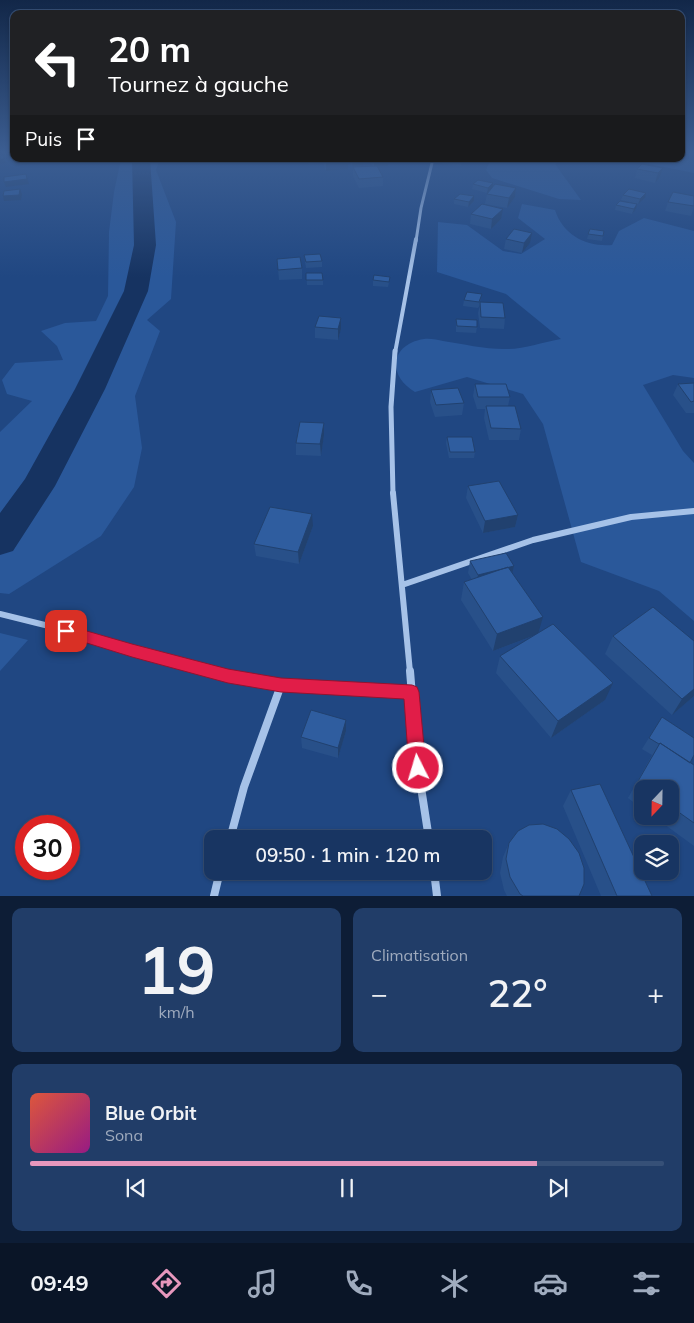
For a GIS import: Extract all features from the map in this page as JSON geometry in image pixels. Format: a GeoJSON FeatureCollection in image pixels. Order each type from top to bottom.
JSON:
{"type":"FeatureCollection","features":[{"type":"Feature","properties":{"kind":"street"},"geometry":{"type":"LineString","coordinates":[[425,193],[412,270],[396,342],[391,407],[393,494],[418,768],[428,830]]}},
{"type":"Feature","properties":{"kind":"street"},"geometry":{"type":"LineString","coordinates":[[402,585],[533,540],[631,517],[694,510]]}},
{"type":"Feature","properties":{"kind":"street"},"geometry":{"type":"LineString","coordinates":[[0,614],[34,621],[132,651],[228,676],[281,685],[412,692]]}},
{"type":"Feature","properties":{"kind":"street"},"geometry":{"type":"LineString","coordinates":[[232,830],[244,788],[281,685]]}},
{"type":"Feature","properties":{"kind":"street"},"geometry":{"type":"LineString","coordinates":[[214,896],[218,880]]}},
{"type":"Feature","properties":{"kind":"street"},"geometry":{"type":"LineString","coordinates":[[435,880],[437,896]]}},
{"type":"Feature","properties":{"kind":"shaded area"},"geometry":{"type":"Polygon","coordinates":[[[114,193],[165,193],[176,222],[171,299],[147,320],[160,331],[135,396],[142,448],[134,487],[101,536],[9,594],[0,593],[0,432],[32,401],[7,394],[2,380],[15,363],[63,360],[57,346],[41,331],[65,323],[96,321],[108,296],[109,232],[114,193]]]}},
{"type":"Feature","properties":{"kind":"shaded area"},"geometry":{"type":"Polygon","coordinates":[[[539,193],[576,193],[581,200],[559,199],[539,193]]]}},
{"type":"Feature","properties":{"kind":"shaded area"},"geometry":{"type":"Polygon","coordinates":[[[522,204],[555,210],[559,219],[570,233],[593,244],[612,245],[619,231],[644,218],[694,231],[694,378],[673,375],[643,385],[683,451],[694,463],[694,621],[659,591],[581,562],[543,424],[523,394],[467,377],[415,392],[406,385],[396,369],[399,353],[413,342],[424,339],[511,349],[561,339],[506,294],[437,272],[438,222],[467,225],[503,251],[521,254],[545,239],[518,218],[522,204]]]}},
{"type":"Feature","properties":{"kind":"shaded area"},"geometry":{"type":"Polygon","coordinates":[[[0,633],[28,640],[0,671],[0,633]]]}},
{"type":"Feature","properties":{"kind":"building"},"geometry":{"type":"Polygon","coordinates":[[[4,193],[19,193],[19,195],[3,196],[4,193]]]}},
{"type":"Feature","properties":{"kind":"building"},"geometry":{"type":"Polygon","coordinates":[[[488,193],[513,193],[509,198],[487,194],[488,193]]]}},
{"type":"Feature","properties":{"kind":"building"},"geometry":{"type":"Polygon","coordinates":[[[625,193],[646,193],[640,199],[623,195],[625,193]]]}},
{"type":"Feature","properties":{"kind":"building"},"geometry":{"type":"Polygon","coordinates":[[[673,193],[694,196],[694,206],[668,202],[673,193]]]}},
{"type":"Feature","properties":{"kind":"building"},"geometry":{"type":"Polygon","coordinates":[[[460,194],[474,196],[469,202],[454,199],[460,194]]]}},
{"type":"Feature","properties":{"kind":"building"},"geometry":{"type":"Polygon","coordinates":[[[620,201],[637,204],[634,209],[616,205],[620,201]]]}},
{"type":"Feature","properties":{"kind":"building"},"geometry":{"type":"Polygon","coordinates":[[[482,204],[503,209],[492,219],[471,214],[482,204]]]}},
{"type":"Feature","properties":{"kind":"building"},"geometry":{"type":"Polygon","coordinates":[[[514,229],[532,233],[524,243],[506,239],[514,229]]]}},
{"type":"Feature","properties":{"kind":"building"},"geometry":{"type":"Polygon","coordinates":[[[590,229],[604,231],[603,236],[588,234],[590,229]]]}},
{"type":"Feature","properties":{"kind":"building"},"geometry":{"type":"Polygon","coordinates":[[[320,254],[322,261],[306,262],[304,255],[320,254]]]}},
{"type":"Feature","properties":{"kind":"building"},"geometry":{"type":"Polygon","coordinates":[[[300,257],[302,268],[278,270],[277,259],[300,257]]]}},
{"type":"Feature","properties":{"kind":"building"},"geometry":{"type":"Polygon","coordinates":[[[306,273],[322,273],[323,280],[306,280],[306,273]]]}},
{"type":"Feature","properties":{"kind":"building"},"geometry":{"type":"Polygon","coordinates":[[[374,275],[390,277],[389,282],[373,280],[374,275]]]}},
{"type":"Feature","properties":{"kind":"building"},"geometry":{"type":"Polygon","coordinates":[[[467,292],[482,294],[479,302],[464,300],[467,292]]]}},
{"type":"Feature","properties":{"kind":"building"},"geometry":{"type":"Polygon","coordinates":[[[480,302],[503,303],[505,318],[481,317],[480,302]]]}},
{"type":"Feature","properties":{"kind":"building"},"geometry":{"type":"Polygon","coordinates":[[[319,316],[341,318],[338,329],[315,327],[319,316]]]}},
{"type":"Feature","properties":{"kind":"building"},"geometry":{"type":"Polygon","coordinates":[[[456,319],[477,320],[477,327],[457,326],[456,319]]]}},
{"type":"Feature","properties":{"kind":"building"},"geometry":{"type":"Polygon","coordinates":[[[694,383],[694,401],[691,402],[678,384],[694,383]]]}},
{"type":"Feature","properties":{"kind":"building"},"geometry":{"type":"Polygon","coordinates":[[[475,384],[506,384],[510,397],[478,397],[475,384]]]}},
{"type":"Feature","properties":{"kind":"building"},"geometry":{"type":"Polygon","coordinates":[[[458,388],[464,403],[436,405],[431,390],[458,388]]]}},
{"type":"Feature","properties":{"kind":"building"},"geometry":{"type":"Polygon","coordinates":[[[486,406],[515,406],[521,429],[491,428],[486,406]]]}},
{"type":"Feature","properties":{"kind":"building"},"geometry":{"type":"Polygon","coordinates":[[[300,422],[324,423],[320,444],[296,443],[300,422]]]}},
{"type":"Feature","properties":{"kind":"building"},"geometry":{"type":"Polygon","coordinates":[[[447,437],[472,437],[475,452],[450,452],[447,437]]]}},
{"type":"Feature","properties":{"kind":"building"},"geometry":{"type":"Polygon","coordinates":[[[499,481],[518,515],[485,521],[468,486],[499,481]]]}},
{"type":"Feature","properties":{"kind":"building"},"geometry":{"type":"Polygon","coordinates":[[[270,507],[312,514],[298,552],[254,544],[270,507]]]}},
{"type":"Feature","properties":{"kind":"building"},"geometry":{"type":"Polygon","coordinates":[[[506,553],[514,566],[478,575],[470,561],[506,553]]]}},
{"type":"Feature","properties":{"kind":"building"},"geometry":{"type":"Polygon","coordinates":[[[508,567],[543,617],[497,634],[464,582],[508,567]]]}},
{"type":"Feature","properties":{"kind":"building"},"geometry":{"type":"Polygon","coordinates":[[[653,607],[694,641],[694,689],[682,699],[613,636],[653,607]]]}},
{"type":"Feature","properties":{"kind":"building"},"geometry":{"type":"Polygon","coordinates":[[[553,624],[613,683],[558,721],[500,656],[553,624]]]}},
{"type":"Feature","properties":{"kind":"building"},"geometry":{"type":"Polygon","coordinates":[[[311,710],[346,720],[338,748],[301,737],[311,710]]]}},
{"type":"Feature","properties":{"kind":"building"},"geometry":{"type":"Polygon","coordinates":[[[662,717],[694,738],[694,755],[690,763],[649,738],[662,717]]]}},
{"type":"Feature","properties":{"kind":"building"},"geometry":{"type":"Polygon","coordinates":[[[660,743],[694,765],[694,823],[679,812],[679,780],[639,780],[660,743]]]}},
{"type":"Feature","properties":{"kind":"building"},"geometry":{"type":"Polygon","coordinates":[[[600,784],[634,857],[634,880],[645,880],[652,896],[617,896],[571,790],[600,784]]]}},
{"type":"Feature","properties":{"kind":"building"},"geometry":{"type":"Polygon","coordinates":[[[543,824],[557,829],[569,839],[579,853],[584,868],[584,884],[579,896],[523,896],[510,877],[506,859],[509,843],[518,831],[529,825],[543,824]]]}},
{"type":"Feature","properties":{"kind":"waterway"},"geometry":{"type":"LineString","coordinates":[[0,541],[38,486],[90,389],[136,291],[145,245],[143,193]]}},
{"type":"Feature","properties":{"kind":"route"},"geometry":{"type":"LineString","coordinates":[[66,631],[132,651],[228,676],[281,685],[412,692],[418,768]]}}]}
